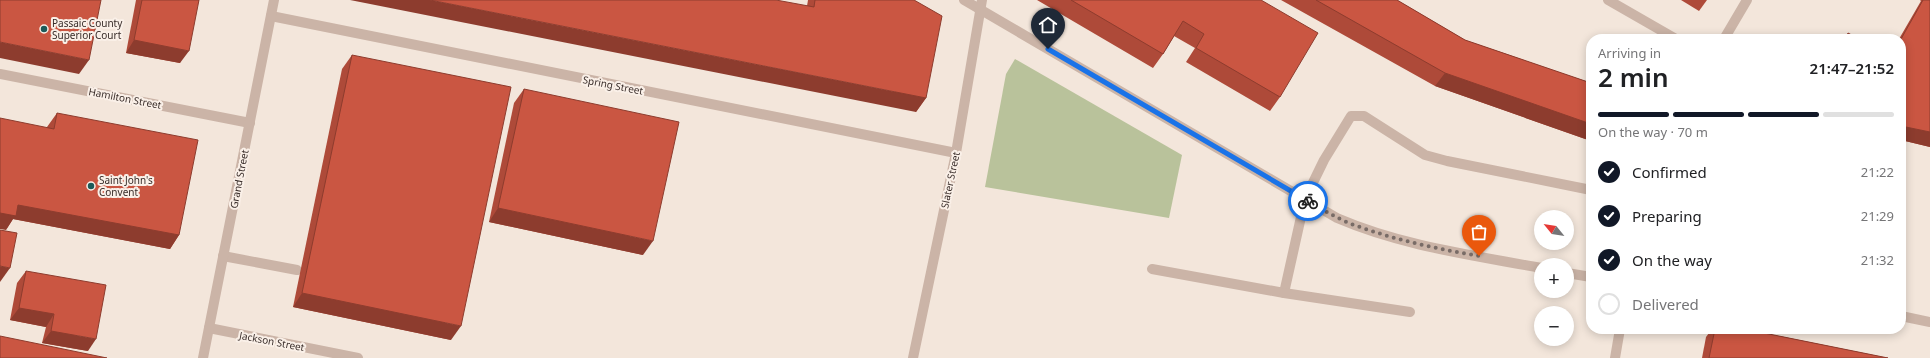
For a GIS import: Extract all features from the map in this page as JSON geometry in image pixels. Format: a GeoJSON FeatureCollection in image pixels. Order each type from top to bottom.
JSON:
{"type":"FeatureCollection","features":[{"type":"Feature","properties":{"kind":"street","name":"Grand Street"},"geometry":{"type":"LineString","coordinates":[[203,358],[274,0]]}},
{"type":"Feature","properties":{"kind":"street"},"geometry":{"type":"LineString","coordinates":[[964,0],[981,5],[1337,218],[1359,227],[1417,245],[1534,267]]}},
{"type":"Feature","properties":{"kind":"street"},"geometry":{"type":"LineString","coordinates":[[1608,0],[1667,34]]}},
{"type":"Feature","properties":{"kind":"street"},"geometry":{"type":"LineString","coordinates":[[1727,34],[1747,0]]}},
{"type":"Feature","properties":{"kind":"street","name":"Slater Street"},"geometry":{"type":"LineString","coordinates":[[913,358],[956,153],[981,5]]}},
{"type":"Feature","properties":{"kind":"street","name":"Spring Street"},"geometry":{"type":"LineString","coordinates":[[271,16],[956,153]]}},
{"type":"Feature","properties":{"kind":"street","name":"Hamilton Street"},"geometry":{"type":"LineString","coordinates":[[0,74],[250,123]]}},
{"type":"Feature","properties":{"kind":"street"},"geometry":{"type":"LineString","coordinates":[[1284,293],[1305,199],[1324,160],[1351,116],[1364,116],[1425,155],[1447,161],[1586,189]]}},
{"type":"Feature","properties":{"kind":"street"},"geometry":{"type":"LineString","coordinates":[[223,256],[297,270]]}},
{"type":"Feature","properties":{"kind":"street"},"geometry":{"type":"LineString","coordinates":[[1152,269],[1284,293],[1410,312]]}},
{"type":"Feature","properties":{"kind":"street"},"geometry":{"type":"LineString","coordinates":[[1574,274],[1586,277]]}},
{"type":"Feature","properties":{"kind":"street"},"geometry":{"type":"LineString","coordinates":[[1906,317],[1930,322]]}},
{"type":"Feature","properties":{"kind":"street","name":"Jackson Street"},"geometry":{"type":"LineString","coordinates":[[209,328],[358,358]]}},
{"type":"Feature","properties":{"kind":"street"},"geometry":{"type":"LineString","coordinates":[[1615,358],[1619,334]]}},
{"type":"Feature","properties":{"kind":"green space"},"geometry":{"type":"Polygon","coordinates":[[[1015,59],[1182,155],[1169,218],[985,187],[1006,74],[1015,59]]]}},
{"type":"Feature","properties":{"kind":"building","name":"Passaic County Superior Court"},"geometry":{"type":"Polygon","coordinates":[[[0,0],[101,0],[89,60],[0,42],[0,0]]]}},
{"type":"Feature","properties":{"kind":"building"},"geometry":{"type":"Polygon","coordinates":[[[142,0],[199,0],[189,51],[134,40],[142,0]]]}},
{"type":"Feature","properties":{"kind":"building"},"geometry":{"type":"Polygon","coordinates":[[[430,0],[776,0],[814,7],[815,0],[914,0],[942,16],[926,98],[430,0]]]}},
{"type":"Feature","properties":{"kind":"building"},"geometry":{"type":"Polygon","coordinates":[[[1071,0],[1261,0],[1318,33],[1280,97],[1196,48],[1204,34],[1183,21],[1163,54],[1071,0]]]}},
{"type":"Feature","properties":{"kind":"building"},"geometry":{"type":"Polygon","coordinates":[[[1316,0],[1397,0],[1465,40],[1586,81],[1586,122],[1445,73],[1316,0]]]}},
{"type":"Feature","properties":{"kind":"building"},"geometry":{"type":"Polygon","coordinates":[[[1923,0],[1930,0],[1930,132],[1906,127],[1906,34],[1904,34],[1923,0]]]}},
{"type":"Feature","properties":{"kind":"building"},"geometry":{"type":"Polygon","coordinates":[[[352,55],[511,87],[461,326],[302,293],[352,55]]]}},
{"type":"Feature","properties":{"kind":"building"},"geometry":{"type":"Polygon","coordinates":[[[524,89],[679,122],[653,241],[498,208],[524,89]]]}},
{"type":"Feature","properties":{"kind":"building","name":"Saint John's Convent"},"geometry":{"type":"Polygon","coordinates":[[[57,113],[198,140],[179,235],[18,205],[16,216],[0,213],[0,118],[54,129],[57,113]]]}},
{"type":"Feature","properties":{"kind":"building"},"geometry":{"type":"Polygon","coordinates":[[[0,230],[17,233],[10,268],[0,266],[0,230]]]}},
{"type":"Feature","properties":{"kind":"building"},"geometry":{"type":"Polygon","coordinates":[[[26,271],[106,285],[96,339],[51,331],[54,314],[19,308],[26,271]]]}},
{"type":"Feature","properties":{"kind":"building"},"geometry":{"type":"Polygon","coordinates":[[[1714,334],[1769,334],[1888,358],[1709,358],[1714,334]]]}},
{"type":"Feature","properties":{"kind":"building"},"geometry":{"type":"Polygon","coordinates":[[[0,336],[107,358],[0,358],[0,336]]]}},
{"type":"Feature","properties":{"kind":"way so far"},"geometry":{"type":"LineString","coordinates":[[1308,201],[1337,218],[1359,227],[1417,245],[1479,256]]}},
{"type":"Feature","properties":{"kind":"place","name":"Passaic County Superior Court"},"geometry":{"type":"Point","coordinates":[44,29]}},
{"type":"Feature","properties":{"kind":"place","name":"Saint John's Convent"},"geometry":{"type":"Point","coordinates":[91,186]}},
{"type":"Feature","properties":{"kind":"route"},"geometry":{"type":"LineString","coordinates":[[1048,49],[1308,201]]}}]}
